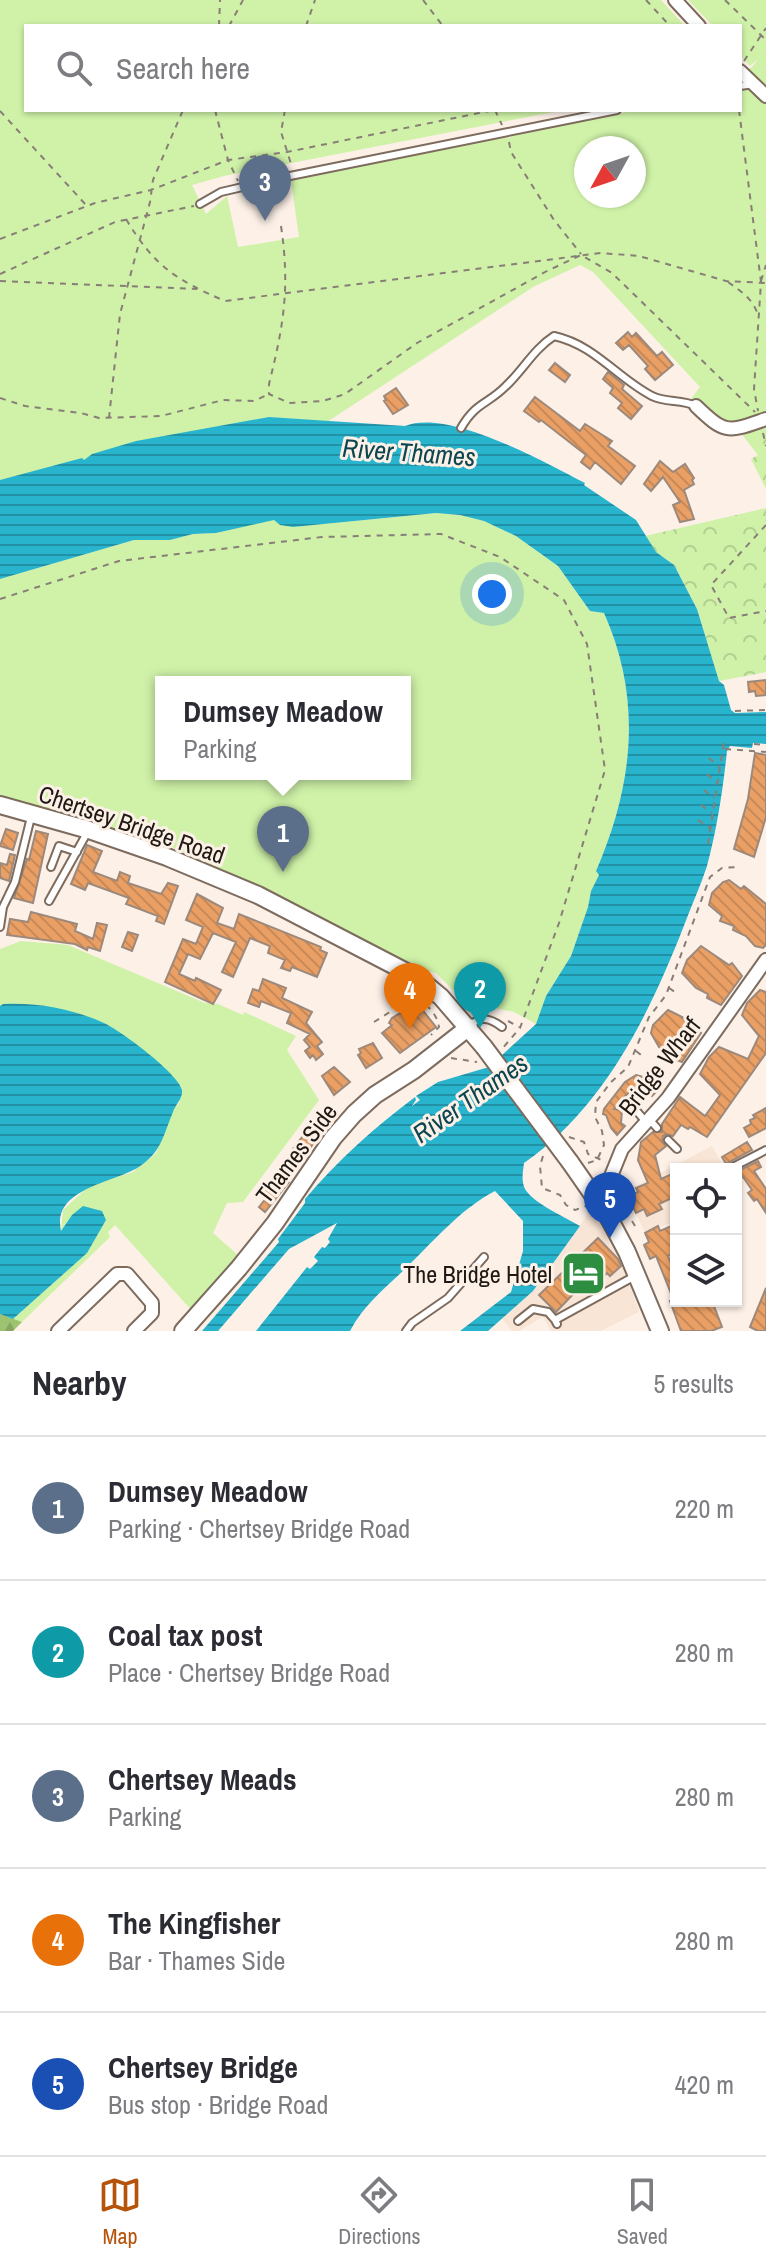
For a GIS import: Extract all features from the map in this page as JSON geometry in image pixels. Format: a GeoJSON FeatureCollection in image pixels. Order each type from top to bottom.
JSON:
{"type":"FeatureCollection","features":[{"type":"Feature","properties":{"kind":"main road","name":"Chertsey Bridge Road"},"geometry":{"type":"LineString","coordinates":[[0,805],[89,830],[167,857],[258,895],[418,978],[469,1027],[575,1165],[594,1203],[627,1252],[660,1331]]}},
{"type":"Feature","properties":{"kind":"main road"},"geometry":{"type":"LineString","coordinates":[[444,1054],[456,1012]]}},
{"type":"Feature","properties":{"kind":"main road","name":"Thames Side"},"geometry":{"type":"LineString","coordinates":[[183,1331],[263,1238],[333,1138],[351,1118],[375,1095],[444,1054],[469,1027]]}},
{"type":"Feature","properties":{"kind":"street"},"geometry":{"type":"LineString","coordinates":[[675,0],[697,24]]}},
{"type":"Feature","properties":{"kind":"street"},"geometry":{"type":"LineString","coordinates":[[742,73],[766,96]]}},
{"type":"Feature","properties":{"kind":"street"},"geometry":{"type":"LineString","coordinates":[[696,406],[721,428],[735,429],[763,420]]}},
{"type":"Feature","properties":{"kind":"street","name":"Bridge Wharf"},"geometry":{"type":"LineString","coordinates":[[594,1203],[610,1191],[611,1176],[622,1149],[651,1123],[766,960]]}},
{"type":"Feature","properties":{"kind":"street"},"geometry":{"type":"LineString","coordinates":[[58,1331],[117,1274],[127,1274],[152,1303],[152,1313],[134,1331]]}},
{"type":"Feature","properties":{"kind":"lane"},"geometry":{"type":"LineString","coordinates":[[742,86],[754,84]]}},
{"type":"Feature","properties":{"kind":"lane"},"geometry":{"type":"LineString","coordinates":[[200,204],[221,192],[293,175],[606,112]]}},
{"type":"Feature","properties":{"kind":"lane"},"geometry":{"type":"LineString","coordinates":[[461,428],[471,411],[504,388],[554,336],[571,340],[597,354],[650,395],[664,401],[678,400],[696,406]]}},
{"type":"Feature","properties":{"kind":"lane"},"geometry":{"type":"LineString","coordinates":[[0,927],[3,907],[15,882],[32,814]]}},
{"type":"Feature","properties":{"kind":"lane"},"geometry":{"type":"LineString","coordinates":[[49,901],[89,830]]}},
{"type":"Feature","properties":{"kind":"lane"},"geometry":{"type":"LineString","coordinates":[[51,867],[59,846],[77,852]]}},
{"type":"Feature","properties":{"kind":"lane"},"geometry":{"type":"LineString","coordinates":[[469,1027],[480,1019],[492,1020],[502,1027]]}},
{"type":"Feature","properties":{"kind":"lane"},"geometry":{"type":"LineString","coordinates":[[635,1109],[651,1123]]}},
{"type":"Feature","properties":{"kind":"lane"},"geometry":{"type":"LineString","coordinates":[[668,1140],[677,1149]]}},
{"type":"Feature","properties":{"kind":"lane"},"geometry":{"type":"LineString","coordinates":[[741,1163],[766,1150]]}},
{"type":"Feature","properties":{"kind":"lane"},"geometry":{"type":"LineString","coordinates":[[406,1331],[412,1323],[448,1298],[484,1257]]}},
{"type":"Feature","properties":{"kind":"lane"},"geometry":{"type":"LineString","coordinates":[[518,1321],[533,1309],[548,1312],[556,1322],[638,1274]]}},
{"type":"Feature","properties":{"kind":"path"},"geometry":{"type":"LineString","coordinates":[[219,24],[220,0]]}},
{"type":"Feature","properties":{"kind":"path"},"geometry":{"type":"LineString","coordinates":[[230,24],[243,0]]}},
{"type":"Feature","properties":{"kind":"path"},"geometry":{"type":"LineString","coordinates":[[307,24],[315,0]]}},
{"type":"Feature","properties":{"kind":"path"},"geometry":{"type":"LineString","coordinates":[[423,0],[441,24]]}},
{"type":"Feature","properties":{"kind":"path"},"geometry":{"type":"LineString","coordinates":[[646,0],[668,24]]}},
{"type":"Feature","properties":{"kind":"path"},"geometry":{"type":"LineString","coordinates":[[725,0],[766,40]]}},
{"type":"Feature","properties":{"kind":"path"},"geometry":{"type":"LineString","coordinates":[[742,62],[766,28]]}},
{"type":"Feature","properties":{"kind":"path"},"geometry":{"type":"LineString","coordinates":[[0,111],[87,206]]}},
{"type":"Feature","properties":{"kind":"path"},"geometry":{"type":"LineString","coordinates":[[109,418],[120,314],[126,287],[153,180],[182,112]]}},
{"type":"Feature","properties":{"kind":"path"},"geometry":{"type":"LineString","coordinates":[[216,112],[239,189]]}},
{"type":"Feature","properties":{"kind":"path"},"geometry":{"type":"LineString","coordinates":[[285,112],[281,132],[293,175]]}},
{"type":"Feature","properties":{"kind":"path"},"geometry":{"type":"LineString","coordinates":[[0,239],[87,206],[151,190],[228,160],[287,152],[484,112]]}},
{"type":"Feature","properties":{"kind":"path"},"geometry":{"type":"LineString","coordinates":[[495,112],[511,152],[554,220],[581,255],[612,273],[758,416],[754,389],[761,282],[739,112]]}},
{"type":"Feature","properties":{"kind":"path"},"geometry":{"type":"LineString","coordinates":[[0,274],[126,219],[200,204]]}},
{"type":"Feature","properties":{"kind":"path"},"geometry":{"type":"LineString","coordinates":[[126,219],[143,249],[168,271],[225,301],[601,253],[639,256],[726,281],[766,283]]}},
{"type":"Feature","properties":{"kind":"path"},"geometry":{"type":"LineString","coordinates":[[269,394],[286,294],[281,226]]}},
{"type":"Feature","properties":{"kind":"path"},"geometry":{"type":"LineString","coordinates":[[0,398],[25,406],[109,418],[161,416],[223,400],[254,401],[269,394],[289,403],[323,401],[345,394],[417,343],[581,255]]}},
{"type":"Feature","properties":{"kind":"path"},"geometry":{"type":"LineString","coordinates":[[761,282],[766,265]]}},
{"type":"Feature","properties":{"kind":"path"},"geometry":{"type":"LineString","coordinates":[[0,281],[198,289]]}},
{"type":"Feature","properties":{"kind":"path"},"geometry":{"type":"LineString","coordinates":[[726,281],[754,304],[759,320]]}},
{"type":"Feature","properties":{"kind":"path"},"geometry":{"type":"LineString","coordinates":[[763,420],[766,446]]}},
{"type":"Feature","properties":{"kind":"path"},"geometry":{"type":"LineString","coordinates":[[766,525],[711,585],[729,618],[766,611]]}},
{"type":"Feature","properties":{"kind":"path"},"geometry":{"type":"LineString","coordinates":[[0,599],[119,561],[322,537],[441,534],[500,557],[564,600],[587,644],[605,770],[559,923],[520,1028],[510,1043],[489,1054],[444,1054]]}},
{"type":"Feature","properties":{"kind":"path"},"geometry":{"type":"LineString","coordinates":[[735,711],[766,710]]}},
{"type":"Feature","properties":{"kind":"path"},"geometry":{"type":"LineString","coordinates":[[708,844],[724,741]]}},
{"type":"Feature","properties":{"kind":"path"},"geometry":{"type":"LineString","coordinates":[[754,744],[766,745]]}},
{"type":"Feature","properties":{"kind":"path"},"geometry":{"type":"LineString","coordinates":[[723,748],[766,752]]}},
{"type":"Feature","properties":{"kind":"path"},"geometry":{"type":"LineString","coordinates":[[709,758],[720,768]]}},
{"type":"Feature","properties":{"kind":"path"},"geometry":{"type":"LineString","coordinates":[[707,774],[718,784]]}},
{"type":"Feature","properties":{"kind":"path"},"geometry":{"type":"LineString","coordinates":[[704,790],[715,799]]}},
{"type":"Feature","properties":{"kind":"path"},"geometry":{"type":"LineString","coordinates":[[701,805],[713,814]]}},
{"type":"Feature","properties":{"kind":"path"},"geometry":{"type":"LineString","coordinates":[[698,820],[711,829]]}},
{"type":"Feature","properties":{"kind":"path"},"geometry":{"type":"LineString","coordinates":[[597,1160],[604,1145],[595,1117],[596,1102],[611,1082],[628,1067],[649,1017],[668,988],[696,921],[710,877],[722,868],[738,867]]}},
{"type":"Feature","properties":{"kind":"path"},"geometry":{"type":"LineString","coordinates":[[668,988],[678,994]]}},
{"type":"Feature","properties":{"kind":"path"},"geometry":{"type":"LineString","coordinates":[[374,1022],[404,1003],[419,999],[434,1015],[439,1027],[431,1035]]}},
{"type":"Feature","properties":{"kind":"path"},"geometry":{"type":"LineString","coordinates":[[502,1027],[508,1020],[520,1028]]}},
{"type":"Feature","properties":{"kind":"path"},"geometry":{"type":"LineString","coordinates":[[635,1051],[645,1058]]}},
{"type":"Feature","properties":{"kind":"path"},"geometry":{"type":"LineString","coordinates":[[569,1137],[584,1142],[588,1154],[607,1162]]}},
{"type":"Feature","properties":{"kind":"path"},"geometry":{"type":"LineString","coordinates":[[543,1156],[540,1166],[542,1188],[560,1195],[566,1205],[575,1210],[594,1203]]}},
{"type":"Feature","properties":{"kind":"path"},"geometry":{"type":"LineString","coordinates":[[575,1165],[597,1160]]}},
{"type":"Feature","properties":{"kind":"path"},"geometry":{"type":"LineString","coordinates":[[632,1221],[635,1226]]}},
{"type":"Feature","properties":{"kind":"shaded area"},"geometry":{"type":"Polygon","coordinates":[[[712,1146],[722,1163],[680,1163],[712,1146]]]}},
{"type":"Feature","properties":{"kind":"shaded area"},"geometry":{"type":"Polygon","coordinates":[[[670,1168],[670,1223],[645,1233],[626,1191],[670,1168]]]}},
{"type":"Feature","properties":{"kind":"shaded area"},"geometry":{"type":"Polygon","coordinates":[[[590,1211],[623,1264],[639,1312],[601,1331],[551,1331],[543,1317],[519,1331],[512,1331],[502,1319],[533,1291],[590,1211]]]}},
{"type":"Feature","properties":{"kind":"green space"},"geometry":{"type":"Polygon","coordinates":[[[0,0],[661,0],[683,24],[24,24],[24,112],[554,112],[224,176],[192,185],[206,214],[227,196],[238,247],[299,237],[291,181],[627,112],[742,112],[742,72],[752,67],[758,59],[750,66],[742,57],[742,24],[711,24],[688,0],[766,0],[766,413],[732,426],[691,399],[700,387],[593,272],[580,265],[533,287],[327,422],[269,417],[0,482],[0,0]]]}},
{"type":"Feature","properties":{"kind":"green space"},"geometry":{"type":"Polygon","coordinates":[[[766,423],[766,489],[751,459],[758,455],[740,432],[766,423]]]}},
{"type":"Feature","properties":{"kind":"green space"},"geometry":{"type":"Polygon","coordinates":[[[766,508],[766,672],[719,681],[697,609],[674,565],[656,552],[645,536],[766,508]]]}},
{"type":"Feature","properties":{"kind":"green space"},"geometry":{"type":"Polygon","coordinates":[[[436,513],[484,521],[516,536],[558,566],[590,611],[604,613],[624,678],[628,710],[625,775],[609,839],[596,871],[599,875],[571,956],[546,996],[536,1024],[514,1012],[471,1008],[436,973],[413,967],[255,884],[169,846],[0,796],[0,579],[134,540],[170,540],[274,519],[293,527],[436,513]]]}},
{"type":"Feature","properties":{"kind":"green space"},"geometry":{"type":"Polygon","coordinates":[[[21,941],[68,945],[205,1003],[218,1004],[243,1015],[244,1012],[296,1036],[287,1050],[319,1100],[243,1202],[227,1203],[213,1233],[238,1255],[194,1313],[115,1225],[108,1232],[110,1237],[22,1322],[13,1319],[87,1252],[106,1220],[72,1215],[61,1231],[63,1210],[89,1186],[133,1172],[156,1153],[173,1109],[180,1102],[69,1011],[24,1004],[0,1006],[0,949],[21,941]]]}},
{"type":"Feature","properties":{"kind":"green space"},"geometry":{"type":"Polygon","coordinates":[[[0,1314],[22,1322],[13,1331],[0,1331],[0,1314]]]}},
{"type":"Feature","properties":{"kind":"water","name":"River Thames"},"geometry":{"type":"Polygon","coordinates":[[[269,417],[405,426],[424,422],[446,424],[497,440],[585,483],[636,520],[656,552],[674,565],[697,609],[731,710],[735,713],[766,712],[766,744],[753,743],[752,748],[730,746],[727,751],[707,866],[640,1024],[622,1056],[578,1115],[524,1163],[523,1183],[529,1194],[580,1226],[533,1291],[488,1331],[460,1331],[511,1292],[523,1251],[523,1221],[495,1191],[447,1227],[374,1298],[350,1331],[256,1331],[307,1267],[310,1269],[318,1261],[314,1257],[330,1242],[328,1239],[337,1223],[289,1249],[218,1331],[202,1331],[279,1242],[278,1239],[305,1199],[357,1145],[415,1097],[412,1106],[420,1100],[416,1096],[438,1082],[489,1067],[536,1024],[546,996],[571,956],[599,875],[596,871],[609,839],[625,775],[628,710],[624,678],[604,613],[590,611],[558,566],[516,536],[484,521],[436,513],[293,527],[280,525],[274,520],[170,540],[134,540],[0,579],[0,480],[82,458],[84,460],[92,454],[136,441],[269,417]]]}},
{"type":"Feature","properties":{"kind":"water"},"geometry":{"type":"Polygon","coordinates":[[[0,1006],[55,1008],[104,1023],[160,1064],[182,1090],[162,1141],[149,1159],[76,1195],[66,1204],[61,1216],[61,1231],[83,1206],[102,1211],[106,1220],[87,1253],[13,1319],[0,1314],[0,1006]]]}},
{"type":"Feature","properties":{"kind":"building"},"geometry":{"type":"Polygon","coordinates":[[[628,332],[632,337],[636,333],[657,356],[662,352],[673,365],[655,380],[645,369],[648,366],[629,345],[623,350],[616,343],[628,332]]]}},
{"type":"Feature","properties":{"kind":"building"},"geometry":{"type":"Polygon","coordinates":[[[555,363],[570,375],[565,382],[549,370],[555,363]]]}},
{"type":"Feature","properties":{"kind":"building"},"geometry":{"type":"Polygon","coordinates":[[[608,372],[642,406],[631,419],[618,408],[622,403],[610,393],[613,388],[603,379],[608,372]]]}},
{"type":"Feature","properties":{"kind":"building"},"geometry":{"type":"Polygon","coordinates":[[[396,388],[408,405],[393,414],[384,396],[396,388]]]}},
{"type":"Feature","properties":{"kind":"building"},"geometry":{"type":"Polygon","coordinates":[[[535,397],[580,431],[585,424],[612,441],[608,446],[635,466],[621,484],[595,462],[590,469],[581,462],[586,455],[541,420],[539,422],[524,411],[535,397]]]}},
{"type":"Feature","properties":{"kind":"building"},"geometry":{"type":"Polygon","coordinates":[[[660,461],[673,472],[685,464],[694,478],[694,484],[684,490],[694,519],[680,522],[673,505],[680,502],[663,477],[651,491],[644,484],[660,461]]]}},
{"type":"Feature","properties":{"kind":"building"},"geometry":{"type":"Polygon","coordinates":[[[766,680],[766,695],[756,696],[755,691],[749,692],[748,682],[766,680]]]}},
{"type":"Feature","properties":{"kind":"building"},"geometry":{"type":"Polygon","coordinates":[[[755,753],[766,755],[766,817],[754,857],[734,849],[748,799],[755,753]]]}},
{"type":"Feature","properties":{"kind":"building"},"geometry":{"type":"Polygon","coordinates":[[[6,829],[18,833],[13,850],[0,846],[6,829]]]}},
{"type":"Feature","properties":{"kind":"building"},"geometry":{"type":"Polygon","coordinates":[[[36,831],[48,834],[33,903],[14,898],[36,831]]]}},
{"type":"Feature","properties":{"kind":"building"},"geometry":{"type":"Polygon","coordinates":[[[87,845],[102,851],[93,872],[117,881],[120,872],[130,876],[128,883],[161,894],[168,883],[178,886],[164,924],[156,921],[158,916],[126,904],[129,898],[88,883],[85,890],[71,884],[87,845]]]}},
{"type":"Feature","properties":{"kind":"building"},"geometry":{"type":"Polygon","coordinates":[[[10,854],[15,855],[9,881],[0,878],[0,863],[7,865],[10,854]]]}},
{"type":"Feature","properties":{"kind":"building"},"geometry":{"type":"Polygon","coordinates":[[[729,880],[741,889],[744,886],[766,904],[766,945],[763,948],[755,946],[746,936],[733,930],[734,926],[720,921],[722,916],[709,905],[712,893],[729,880]]]}},
{"type":"Feature","properties":{"kind":"building"},"geometry":{"type":"Polygon","coordinates":[[[197,894],[223,908],[217,923],[234,929],[239,914],[321,947],[320,950],[327,953],[317,977],[292,967],[290,971],[281,968],[285,960],[268,953],[270,946],[250,938],[233,977],[222,972],[236,942],[213,933],[200,959],[188,954],[179,974],[221,990],[213,1004],[165,982],[183,939],[196,944],[203,927],[186,920],[197,894]]]}},
{"type":"Feature","properties":{"kind":"building"},"geometry":{"type":"Polygon","coordinates":[[[31,912],[77,924],[75,931],[93,939],[97,923],[107,925],[100,951],[88,947],[87,950],[75,944],[7,935],[10,919],[28,922],[31,912]]]}},
{"type":"Feature","properties":{"kind":"building"},"geometry":{"type":"Polygon","coordinates":[[[128,932],[138,935],[132,951],[122,947],[128,932]]]}},
{"type":"Feature","properties":{"kind":"building"},"geometry":{"type":"Polygon","coordinates":[[[701,946],[729,965],[732,963],[742,976],[721,1005],[707,998],[708,994],[696,988],[682,973],[687,960],[701,946]]]}},
{"type":"Feature","properties":{"kind":"building"},"geometry":{"type":"Polygon","coordinates":[[[263,979],[286,988],[282,998],[312,1012],[306,1023],[322,1042],[317,1046],[323,1054],[316,1060],[305,1051],[310,1047],[304,1040],[310,1034],[287,1023],[291,1013],[261,1001],[259,1007],[248,1003],[253,989],[259,991],[263,979]]]}},
{"type":"Feature","properties":{"kind":"building"},"geometry":{"type":"Polygon","coordinates":[[[760,990],[766,992],[766,1053],[707,1137],[681,1125],[673,1136],[663,1136],[666,1146],[655,1155],[661,1179],[670,1175],[670,1199],[659,1204],[662,1209],[647,1216],[644,1209],[636,1213],[628,1197],[638,1192],[636,1188],[648,1183],[638,1160],[641,1142],[653,1132],[662,1132],[662,1124],[680,1097],[705,1116],[720,1095],[700,1074],[709,1057],[719,1047],[748,1059],[759,1036],[742,1015],[747,1003],[760,990]]]}},
{"type":"Feature","properties":{"kind":"building"},"geometry":{"type":"Polygon","coordinates":[[[417,1003],[436,1027],[400,1053],[382,1033],[392,1025],[389,1023],[392,1018],[417,1003]]]}},
{"type":"Feature","properties":{"kind":"building"},"geometry":{"type":"Polygon","coordinates":[[[668,1010],[688,1020],[701,1033],[682,1062],[671,1058],[672,1055],[659,1047],[651,1033],[653,1025],[668,1010]]]}},
{"type":"Feature","properties":{"kind":"building"},"geometry":{"type":"Polygon","coordinates":[[[373,1043],[382,1058],[366,1068],[358,1055],[361,1053],[359,1049],[373,1043]]]}},
{"type":"Feature","properties":{"kind":"building"},"geometry":{"type":"Polygon","coordinates":[[[334,1067],[350,1082],[334,1095],[322,1076],[334,1067]]]}},
{"type":"Feature","properties":{"kind":"building"},"geometry":{"type":"Polygon","coordinates":[[[636,1075],[653,1080],[660,1088],[652,1096],[650,1093],[637,1096],[635,1088],[624,1097],[614,1109],[622,1110],[621,1123],[625,1126],[617,1135],[603,1114],[604,1109],[625,1082],[636,1075]]]}},
{"type":"Feature","properties":{"kind":"building"},"geometry":{"type":"Polygon","coordinates":[[[766,1108],[766,1128],[749,1137],[744,1128],[751,1124],[750,1120],[755,1118],[753,1115],[766,1108]]]}},
{"type":"Feature","properties":{"kind":"building"},"geometry":{"type":"Polygon","coordinates":[[[303,1136],[313,1144],[300,1162],[289,1154],[303,1136]]]}},
{"type":"Feature","properties":{"kind":"building"},"geometry":{"type":"Polygon","coordinates":[[[747,1142],[752,1150],[728,1163],[722,1157],[747,1142]]]}},
{"type":"Feature","properties":{"kind":"building"},"geometry":{"type":"Polygon","coordinates":[[[758,1161],[761,1167],[754,1171],[766,1189],[766,1213],[757,1199],[754,1201],[748,1193],[752,1190],[742,1178],[742,1169],[758,1161]]]}},
{"type":"Feature","properties":{"kind":"building"},"geometry":{"type":"Polygon","coordinates":[[[282,1177],[289,1182],[265,1212],[259,1207],[267,1197],[261,1192],[269,1182],[275,1187],[282,1177]]]}},
{"type":"Feature","properties":{"kind":"building"},"geometry":{"type":"Polygon","coordinates":[[[658,1226],[660,1231],[670,1227],[670,1291],[656,1256],[650,1259],[644,1245],[649,1242],[645,1233],[658,1226]]]}},
{"type":"Feature","properties":{"kind":"building","name":"The Bridge Hotel"},"geometry":{"type":"Polygon","coordinates":[[[598,1238],[621,1266],[610,1276],[607,1273],[587,1293],[581,1286],[556,1312],[539,1295],[598,1238]]]}},
{"type":"Feature","properties":{"kind":"building"},"geometry":{"type":"Polygon","coordinates":[[[766,1288],[766,1331],[758,1331],[750,1327],[766,1288]]]}},
{"type":"Feature","properties":{"kind":"building"},"geometry":{"type":"Polygon","coordinates":[[[672,1307],[714,1307],[722,1327],[711,1331],[681,1331],[672,1307]]]}},
{"type":"Feature","properties":{"kind":"place","name":"Chertsey Meads"},"geometry":{"type":"Point","coordinates":[265,221]}},
{"type":"Feature","properties":{"kind":"place","name":"Dumsey Meadow"},"geometry":{"type":"Point","coordinates":[283,872]}},
{"type":"Feature","properties":{"kind":"place","name":"Coal tax post"},"geometry":{"type":"Point","coordinates":[480,1028]}},
{"type":"Feature","properties":{"kind":"place","name":"The Kingfisher"},"geometry":{"type":"Point","coordinates":[410,1029]}},
{"type":"Feature","properties":{"kind":"place","name":"Chertsey Bridge"},"geometry":{"type":"Point","coordinates":[610,1238]}},
{"type":"Feature","properties":{"kind":"place","name":"The Bridge Hotel"},"geometry":{"type":"Point","coordinates":[583,1274]}}]}
